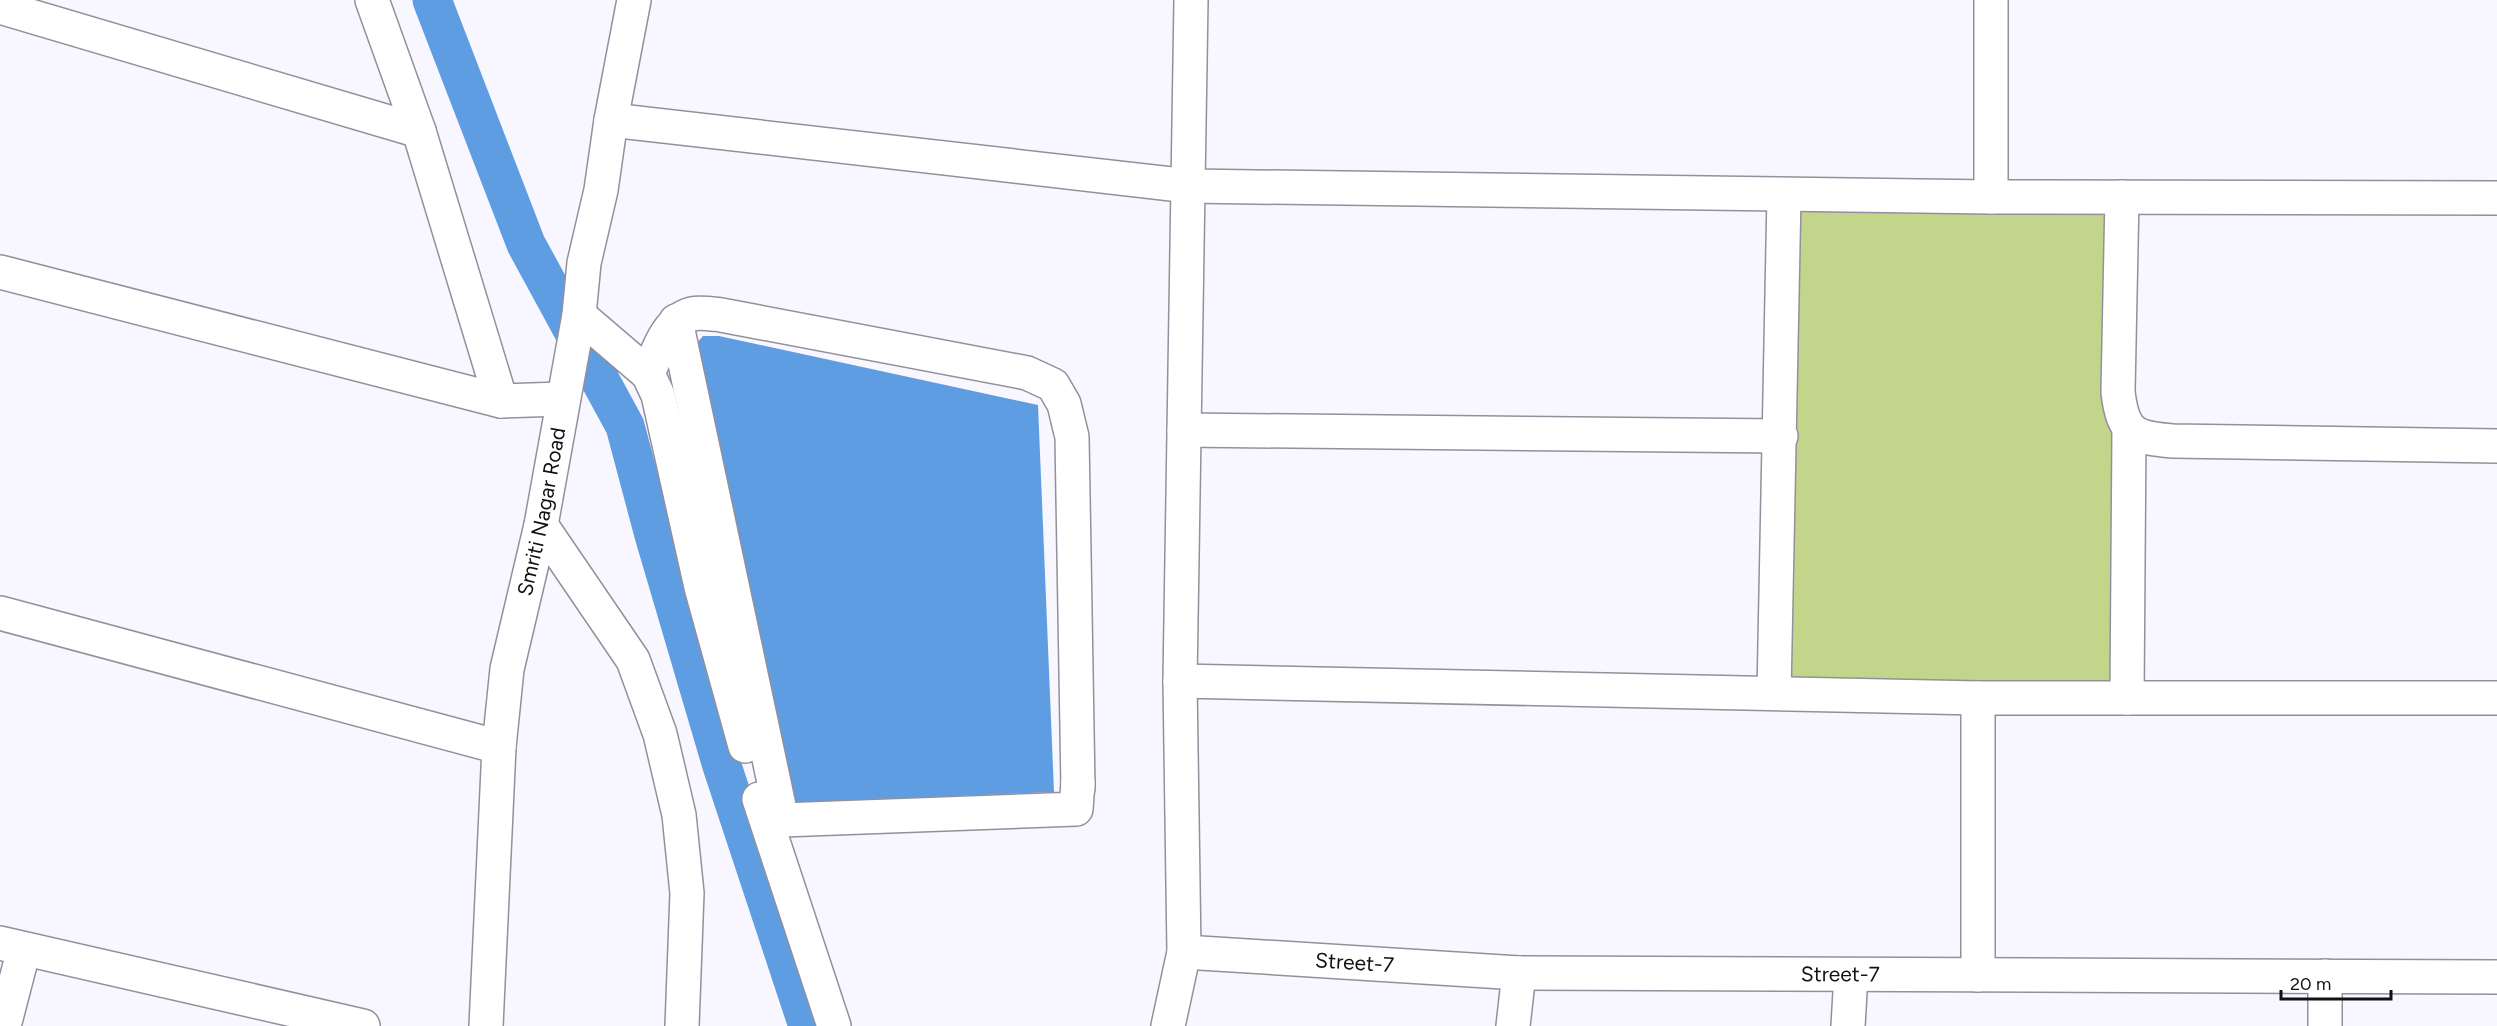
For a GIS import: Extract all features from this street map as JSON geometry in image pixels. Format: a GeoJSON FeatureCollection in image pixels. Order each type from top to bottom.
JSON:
{"type":"FeatureCollection","features":[{"type":"Feature","properties":{"kind":"street"},"geometry":{"type":"LineString","coordinates":[[372,0],[419,131],[501,401]]}},
{"type":"Feature","properties":{"kind":"street","name":"Smriti Nagar Road"},"geometry":{"type":"LineString","coordinates":[[486,1026],[499,747],[507,669],[541,525],[579,315],[585,263],[601,190],[611,120],[634,0]]}},
{"type":"Feature","properties":{"kind":"street"},"geometry":{"type":"LineString","coordinates":[[1168,1026],[1184,952],[1180,681],[1191,0]]}},
{"type":"Feature","properties":{"kind":"street"},"geometry":{"type":"LineString","coordinates":[[1991,0],[1991,197]]}},
{"type":"Feature","properties":{"kind":"street"},"geometry":{"type":"LineString","coordinates":[[0,7],[419,131]]}},
{"type":"Feature","properties":{"kind":"street"},"geometry":{"type":"LineString","coordinates":[[611,120],[1189,186],[1991,197],[2497,198]]}},
{"type":"Feature","properties":{"kind":"street"},"geometry":{"type":"LineString","coordinates":[[1774,693],[1781,436],[1784,195]]}},
{"type":"Feature","properties":{"kind":"street"},"geometry":{"type":"LineString","coordinates":[[2122,197],[2118,392],[2121,413],[2129,431],[2127,698]]}},
{"type":"Feature","properties":{"kind":"street"},"geometry":{"type":"LineString","coordinates":[[0,272],[501,401],[562,399]]}},
{"type":"Feature","properties":{"kind":"street"},"geometry":{"type":"LineString","coordinates":[[648,374],[666,334],[676,321],[694,314],[721,315],[1027,373],[1053,385],[1064,404],[1072,437],[1078,785],[1076,809],[782,820],[676,321]]}},
{"type":"Feature","properties":{"kind":"street"},"geometry":{"type":"LineString","coordinates":[[579,315],[648,374],[658,395],[701,587],[760,801],[834,1026]]}},
{"type":"Feature","properties":{"kind":"street"},"geometry":{"type":"LineString","coordinates":[[1184,430],[1781,436]]}},
{"type":"Feature","properties":{"kind":"street"},"geometry":{"type":"LineString","coordinates":[[2129,431],[2146,439],[2173,441],[2497,446]]}},
{"type":"Feature","properties":{"kind":"street"},"geometry":{"type":"LineString","coordinates":[[541,525],[633,660],[660,734],[679,815],[687,893],[682,1026]]}},
{"type":"Feature","properties":{"kind":"street"},"geometry":{"type":"LineString","coordinates":[[0,613],[499,747]]}},
{"type":"Feature","properties":{"kind":"street"},"geometry":{"type":"LineString","coordinates":[[1180,681],[1978,698],[2497,698]]}},
{"type":"Feature","properties":{"kind":"street"},"geometry":{"type":"LineString","coordinates":[[1978,698],[1978,975]]}},
{"type":"Feature","properties":{"kind":"street"},"geometry":{"type":"LineString","coordinates":[[4,1026],[12,946],[363,1026]]}},
{"type":"Feature","properties":{"kind":"street","name":"Street-7"},"geometry":{"type":"LineString","coordinates":[[1184,952],[1519,973],[2497,977]]}},
{"type":"Feature","properties":{"kind":"street"},"geometry":{"type":"LineString","coordinates":[[1513,1026],[1519,973]]}},
{"type":"Feature","properties":{"kind":"street"},"geometry":{"type":"LineString","coordinates":[[1848,1026],[1851,975]]}},
{"type":"Feature","properties":{"kind":"street"},"geometry":{"type":"LineString","coordinates":[[2325,976],[2325,1026]]}},
{"type":"Feature","properties":{"kind":"green space"},"geometry":{"type":"Polygon","coordinates":[[[1784,195],[2122,197],[2127,698],[1774,693],[1784,195]]]}},
{"type":"Feature","properties":{"kind":"water"},"geometry":{"type":"Polygon","coordinates":[[[703,336],[719,336],[1038,405],[1054,792],[792,803],[696,344],[703,336]]]}},
{"type":"Feature","properties":{"kind":"waterway"},"geometry":{"type":"LineString","coordinates":[[432,0],[526,244],[625,426],[654,535],[722,766],[808,1026]]}}]}
